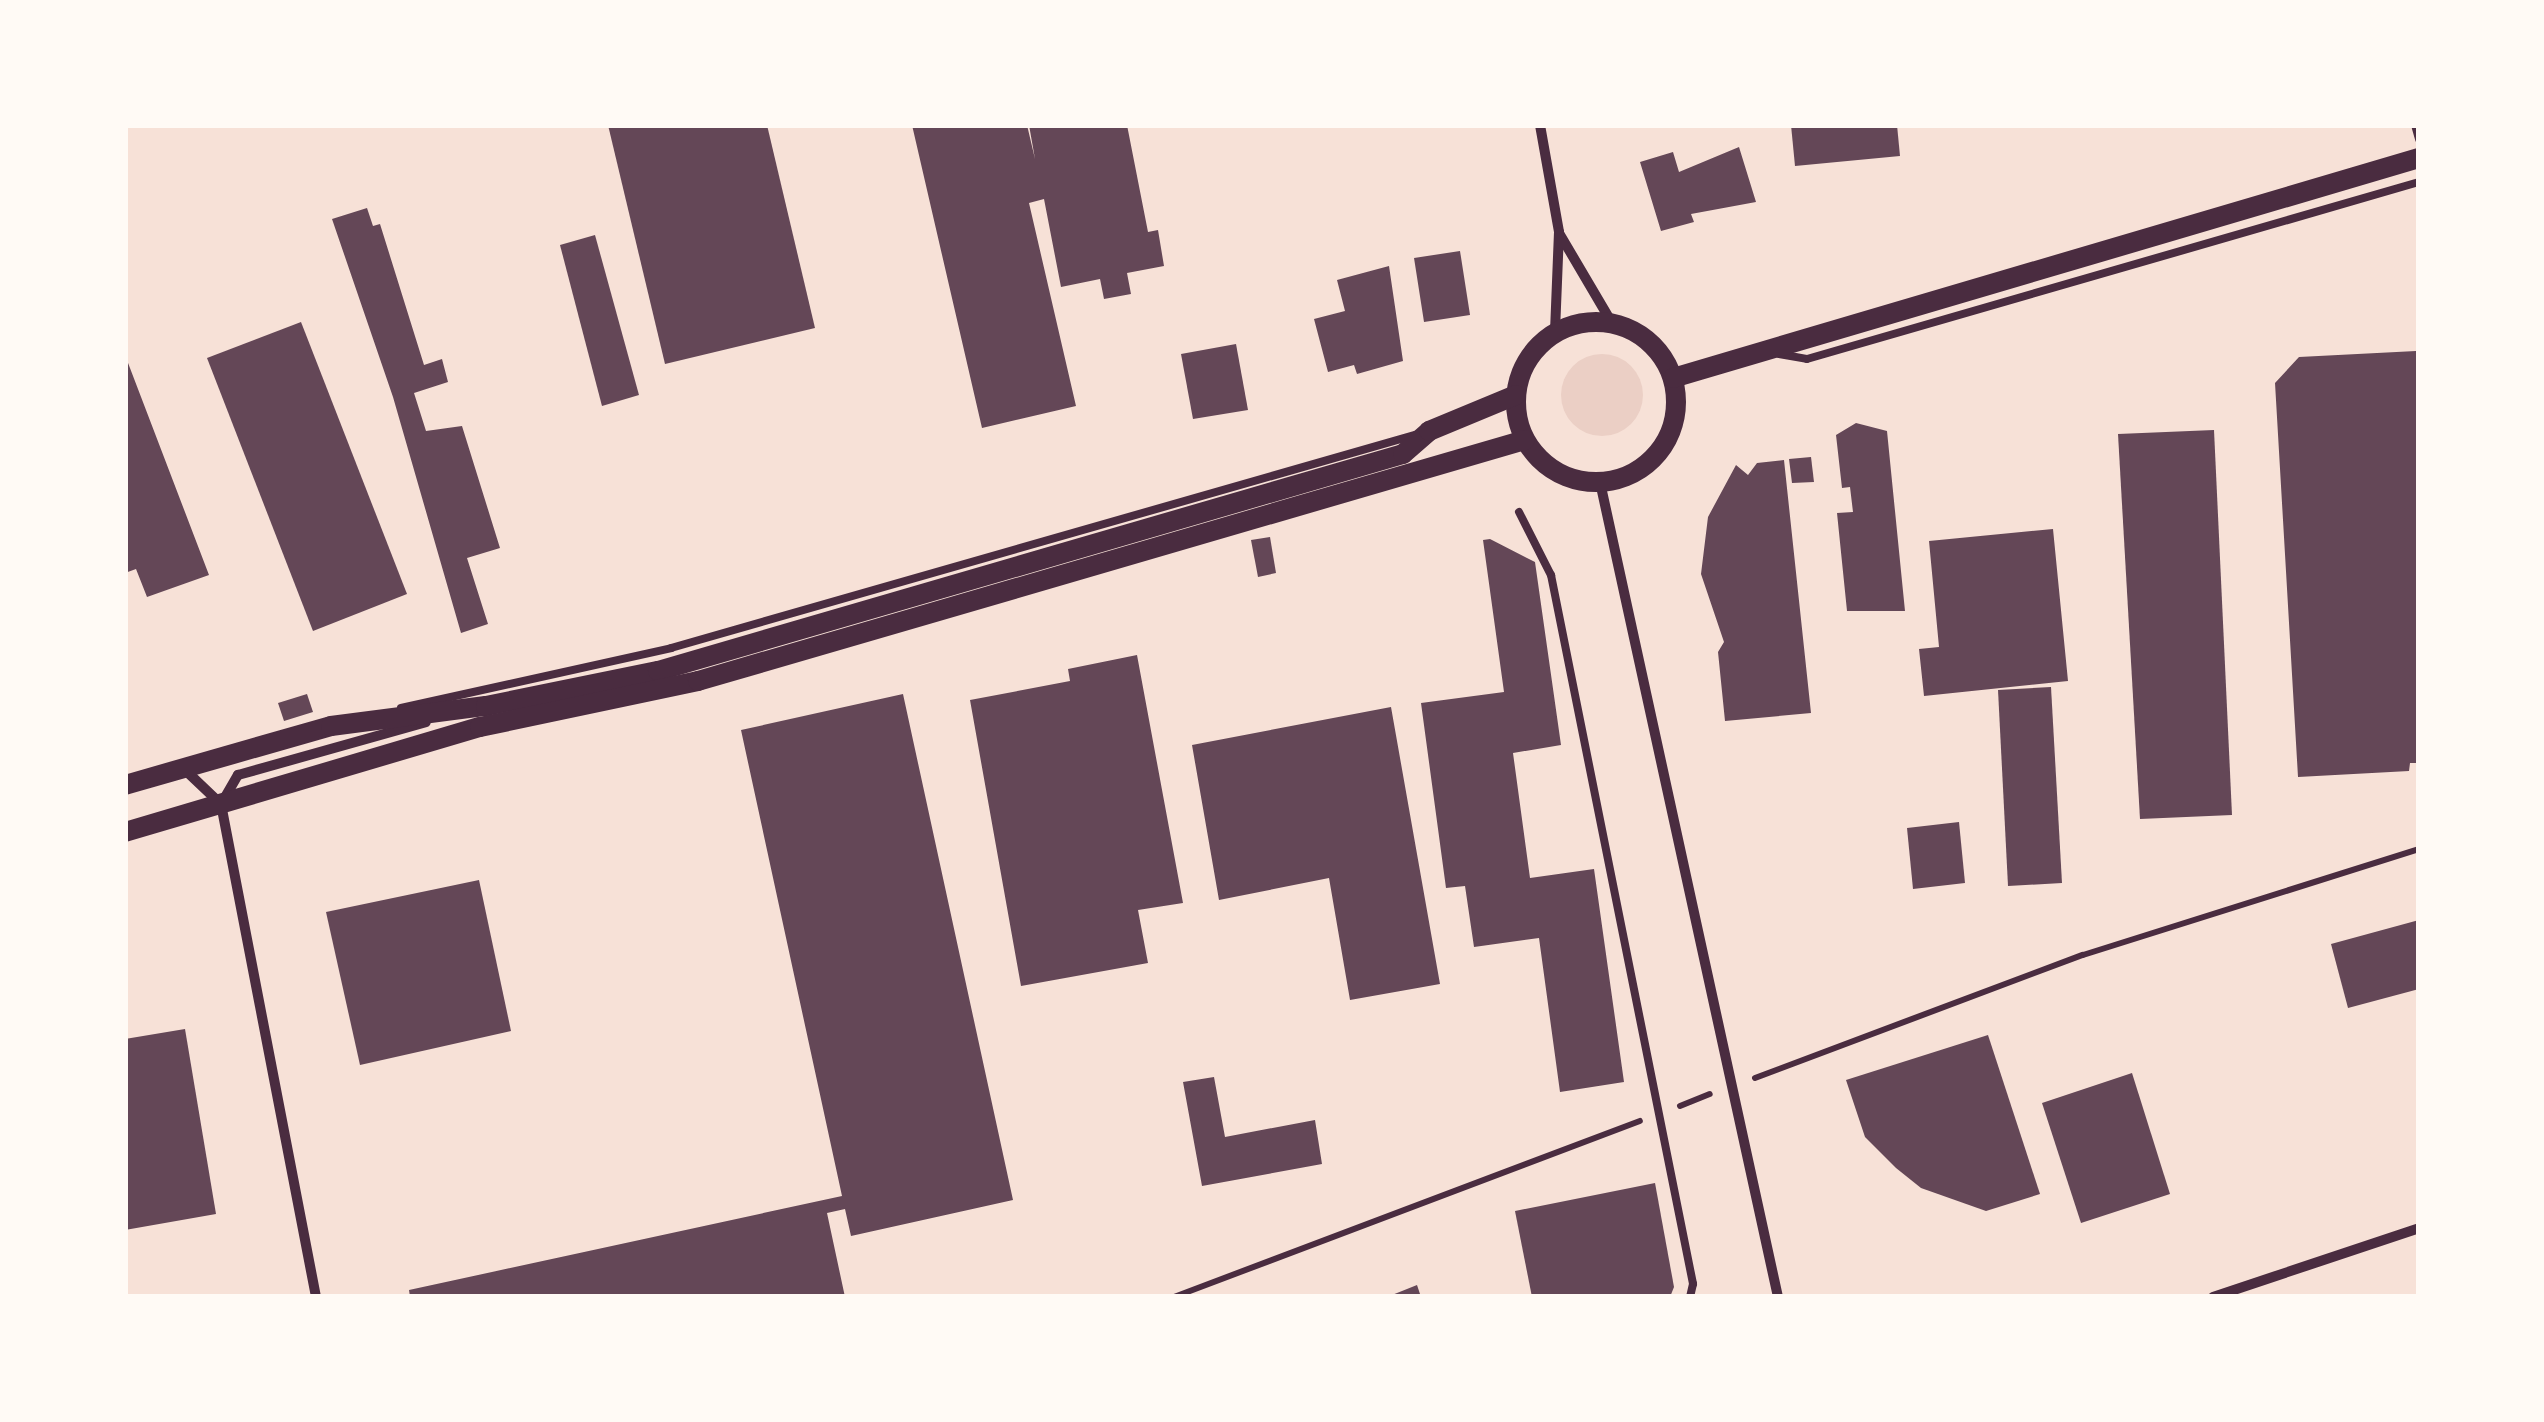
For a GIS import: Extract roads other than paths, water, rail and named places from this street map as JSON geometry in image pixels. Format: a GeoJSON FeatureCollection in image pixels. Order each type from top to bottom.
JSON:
{"type":"FeatureCollection","features":[{"type":"Feature","properties":{"kind":"main road"},"geometry":{"type":"LineString","coordinates":[[1673,378],[2419,158]]}},
{"type":"Feature","properties":{"kind":"main road"},"geometry":{"type":"LineString","coordinates":[[1582,322],[1612,323],[1650,343],[1673,378],[1677,408],[1669,436],[1652,460],[1628,476],[1600,482],[1572,478],[1545,464],[1526,440],[1516,395],[1532,353],[1556,332],[1582,322]]}},
{"type":"Feature","properties":{"kind":"main road"},"geometry":{"type":"LineString","coordinates":[[125,784],[331,726],[486,706],[658,671],[1403,454],[1429,431],[1516,395]]}},
{"type":"Feature","properties":{"kind":"main road"},"geometry":{"type":"LineString","coordinates":[[125,832],[480,727],[698,681],[1526,440]]}},
{"type":"Feature","properties":{"kind":"street"},"geometry":{"type":"LineString","coordinates":[[1540,125],[1559,232],[1556,332]]}},
{"type":"Feature","properties":{"kind":"street"},"geometry":{"type":"LineString","coordinates":[[1559,232],[1612,323]]}},
{"type":"Feature","properties":{"kind":"street"},"geometry":{"type":"LineString","coordinates":[[1600,482],[1778,1297]]}},
{"type":"Feature","properties":{"kind":"street"},"geometry":{"type":"LineString","coordinates":[[221,804],[238,775],[486,706]]}},
{"type":"Feature","properties":{"kind":"street"},"geometry":{"type":"LineString","coordinates":[[183,768],[221,804],[316,1297]]}},
{"type":"Feature","properties":{"kind":"street"},"geometry":{"type":"LineString","coordinates":[[2213,1297],[2419,1228]]}},
{"type":"Feature","properties":{"kind":"lane"},"geometry":{"type":"LineString","coordinates":[[2416,125],[2419,140]]}},
{"type":"Feature","properties":{"kind":"lane"},"geometry":{"type":"LineString","coordinates":[[1765,351],[1808,359],[2419,182]]}},
{"type":"Feature","properties":{"kind":"lane"},"geometry":{"type":"LineString","coordinates":[[331,726],[671,648],[1429,431]]}},
{"type":"Feature","properties":{"kind":"lane"},"geometry":{"type":"LineString","coordinates":[[1519,512],[1551,576],[1659,1114],[1690,1297]]}}]}
